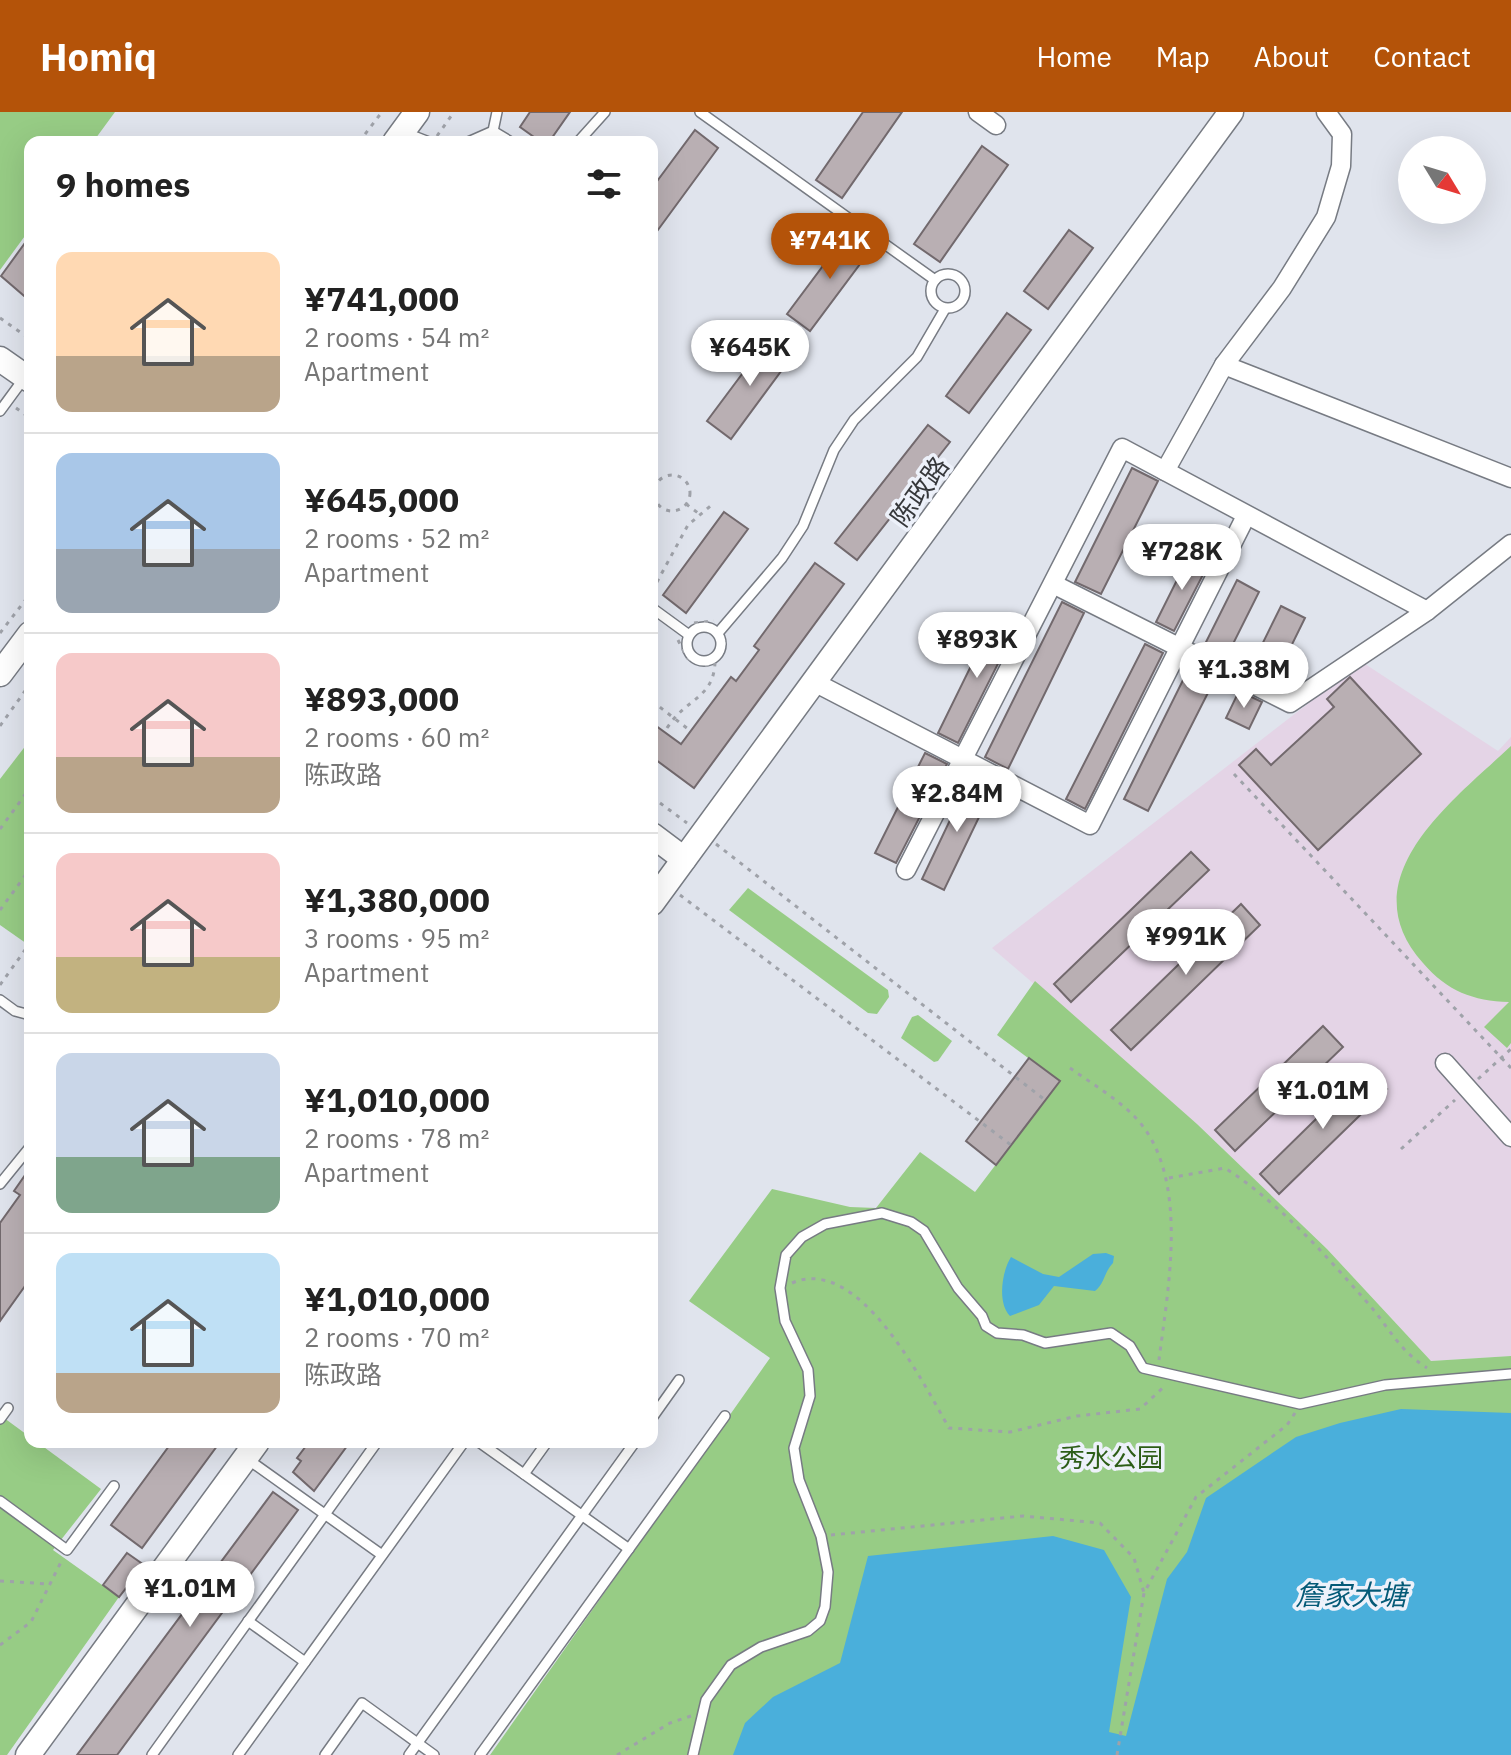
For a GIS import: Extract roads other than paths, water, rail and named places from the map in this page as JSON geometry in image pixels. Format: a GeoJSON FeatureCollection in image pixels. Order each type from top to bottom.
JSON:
{"type":"FeatureCollection","features":[{"type":"Feature","properties":{"kind":"street"},"geometry":{"type":"LineString","coordinates":[[400,136],[417,112]]}},
{"type":"Feature","properties":{"kind":"street"},"geometry":{"type":"LineString","coordinates":[[978,112],[996,125]]}},
{"type":"Feature","properties":{"kind":"street","name":"陈政路"},"geometry":{"type":"LineString","coordinates":[[659,894],[1231,112]]}},
{"type":"Feature","properties":{"kind":"street"},"geometry":{"type":"LineString","coordinates":[[1165,471],[1224,365],[1310,247],[1336,193],[1342,134],[1326,112]]}},
{"type":"Feature","properties":{"kind":"street"},"geometry":{"type":"LineString","coordinates":[[0,359],[24,377]]}},
{"type":"Feature","properties":{"kind":"street"},"geometry":{"type":"LineString","coordinates":[[1224,365],[1511,478]]}},
{"type":"Feature","properties":{"kind":"street"},"geometry":{"type":"LineString","coordinates":[[906,870],[1122,448],[1427,611]]}},
{"type":"Feature","properties":{"kind":"street"},"geometry":{"type":"LineString","coordinates":[[814,682],[1090,825],[1246,516]]}},
{"type":"Feature","properties":{"kind":"street"},"geometry":{"type":"LineString","coordinates":[[1053,584],[1290,703],[1427,611],[1511,544]]}},
{"type":"Feature","properties":{"kind":"street"},"geometry":{"type":"LineString","coordinates":[[0,674],[24,642]]}},
{"type":"Feature","properties":{"kind":"street"},"geometry":{"type":"LineString","coordinates":[[658,840],[684,859]]}},
{"type":"Feature","properties":{"kind":"street"},"geometry":{"type":"LineString","coordinates":[[1445,1063],[1511,1137]]}},
{"type":"Feature","properties":{"kind":"street"},"geometry":{"type":"LineString","coordinates":[[28,1755],[252,1450]]}},
{"type":"Feature","properties":{"kind":"lane"},"geometry":{"type":"LineString","coordinates":[[493,131],[497,112]]}},
{"type":"Feature","properties":{"kind":"lane"},"geometry":{"type":"LineString","coordinates":[[583,136],[605,112]]}},
{"type":"Feature","properties":{"kind":"lane"},"geometry":{"type":"LineString","coordinates":[[700,112],[935,280]]}},
{"type":"Feature","properties":{"kind":"lane"},"geometry":{"type":"LineString","coordinates":[[482,136],[493,131]]}},
{"type":"Feature","properties":{"kind":"lane"},"geometry":{"type":"LineString","coordinates":[[493,131],[501,136]]}},
{"type":"Feature","properties":{"kind":"lane"},"geometry":{"type":"LineString","coordinates":[[718,633],[782,558],[803,526],[834,450],[854,420],[917,357],[945,309],[961,303],[965,288],[955,275],[946,274],[935,280],[930,291],[932,299],[945,309]]}},
{"type":"Feature","properties":{"kind":"lane"},"geometry":{"type":"LineString","coordinates":[[0,411],[24,383]]}},
{"type":"Feature","properties":{"kind":"lane"},"geometry":{"type":"LineString","coordinates":[[658,612],[689,635]]}},
{"type":"Feature","properties":{"kind":"lane"},"geometry":{"type":"LineString","coordinates":[[703,626],[718,633],[721,640],[717,656],[701,661],[688,652],[689,635],[703,626]]}},
{"type":"Feature","properties":{"kind":"lane"},"geometry":{"type":"LineString","coordinates":[[0,1000],[24,1013]]}},
{"type":"Feature","properties":{"kind":"lane"},"geometry":{"type":"LineString","coordinates":[[0,1184],[24,1154]]}},
{"type":"Feature","properties":{"kind":"lane"},"geometry":{"type":"LineString","coordinates":[[693,1755],[702,1712],[715,1684],[731,1665],[761,1647],[808,1631],[820,1621],[828,1590],[821,1536],[802,1491],[794,1448],[810,1396],[808,1370],[785,1321],[780,1288],[786,1255],[802,1237],[825,1224],[882,1213],[911,1222],[924,1231],[958,1288],[990,1329],[1045,1343],[1111,1333],[1130,1346],[1143,1368],[1174,1377],[1300,1404],[1385,1385],[1511,1374]]}},
{"type":"Feature","properties":{"kind":"lane"},"geometry":{"type":"LineString","coordinates":[[658,1410],[679,1380]]}},
{"type":"Feature","properties":{"kind":"lane"},"geometry":{"type":"LineString","coordinates":[[0,1419],[8,1408]]}},
{"type":"Feature","properties":{"kind":"lane"},"geometry":{"type":"LineString","coordinates":[[480,1755],[725,1416]]}},
{"type":"Feature","properties":{"kind":"lane"},"geometry":{"type":"LineString","coordinates":[[152,1755],[373,1448]]}},
{"type":"Feature","properties":{"kind":"lane"},"geometry":{"type":"LineString","coordinates":[[238,1755],[460,1448]]}},
{"type":"Feature","properties":{"kind":"lane"},"geometry":{"type":"LineString","coordinates":[[487,1448],[629,1549]]}},
{"type":"Feature","properties":{"kind":"lane"},"geometry":{"type":"LineString","coordinates":[[524,1474],[543,1448]]}},
{"type":"Feature","properties":{"kind":"lane"},"geometry":{"type":"LineString","coordinates":[[409,1755],[631,1448]]}},
{"type":"Feature","properties":{"kind":"lane"},"geometry":{"type":"LineString","coordinates":[[252,1450],[326,1514],[382,1555]]}},
{"type":"Feature","properties":{"kind":"lane"},"geometry":{"type":"LineString","coordinates":[[0,1501],[67,1550],[114,1486]]}},
{"type":"Feature","properties":{"kind":"lane"},"geometry":{"type":"LineString","coordinates":[[248,1621],[305,1662]]}},
{"type":"Feature","properties":{"kind":"lane"},"geometry":{"type":"LineString","coordinates":[[325,1755],[362,1703],[434,1755]]}},
{"type":"Feature","properties":{"kind":"water"},"geometry":{"type":"Polygon","coordinates":[[[1093,1254],[1114,1256],[1113,1263],[1095,1291],[1054,1286],[1039,1305],[1010,1316],[1006,1310],[1002,1287],[1011,1257],[1043,1274],[1059,1277],[1093,1254]]]}},
{"type":"Feature","properties":{"kind":"water","name":"詹家大塘"},"geometry":{"type":"Polygon","coordinates":[[[1401,1409],[1511,1413],[1511,1755],[733,1755],[745,1723],[773,1697],[840,1663],[868,1556],[1053,1536],[1104,1550],[1131,1597],[1109,1732],[1126,1736],[1167,1579],[1187,1552],[1206,1498],[1296,1437],[1401,1409]]]}},
{"type":"Feature","properties":{"kind":"park label","name":"秀水公园"},"geometry":{"type":"Point","coordinates":[1111,1457]}}]}
